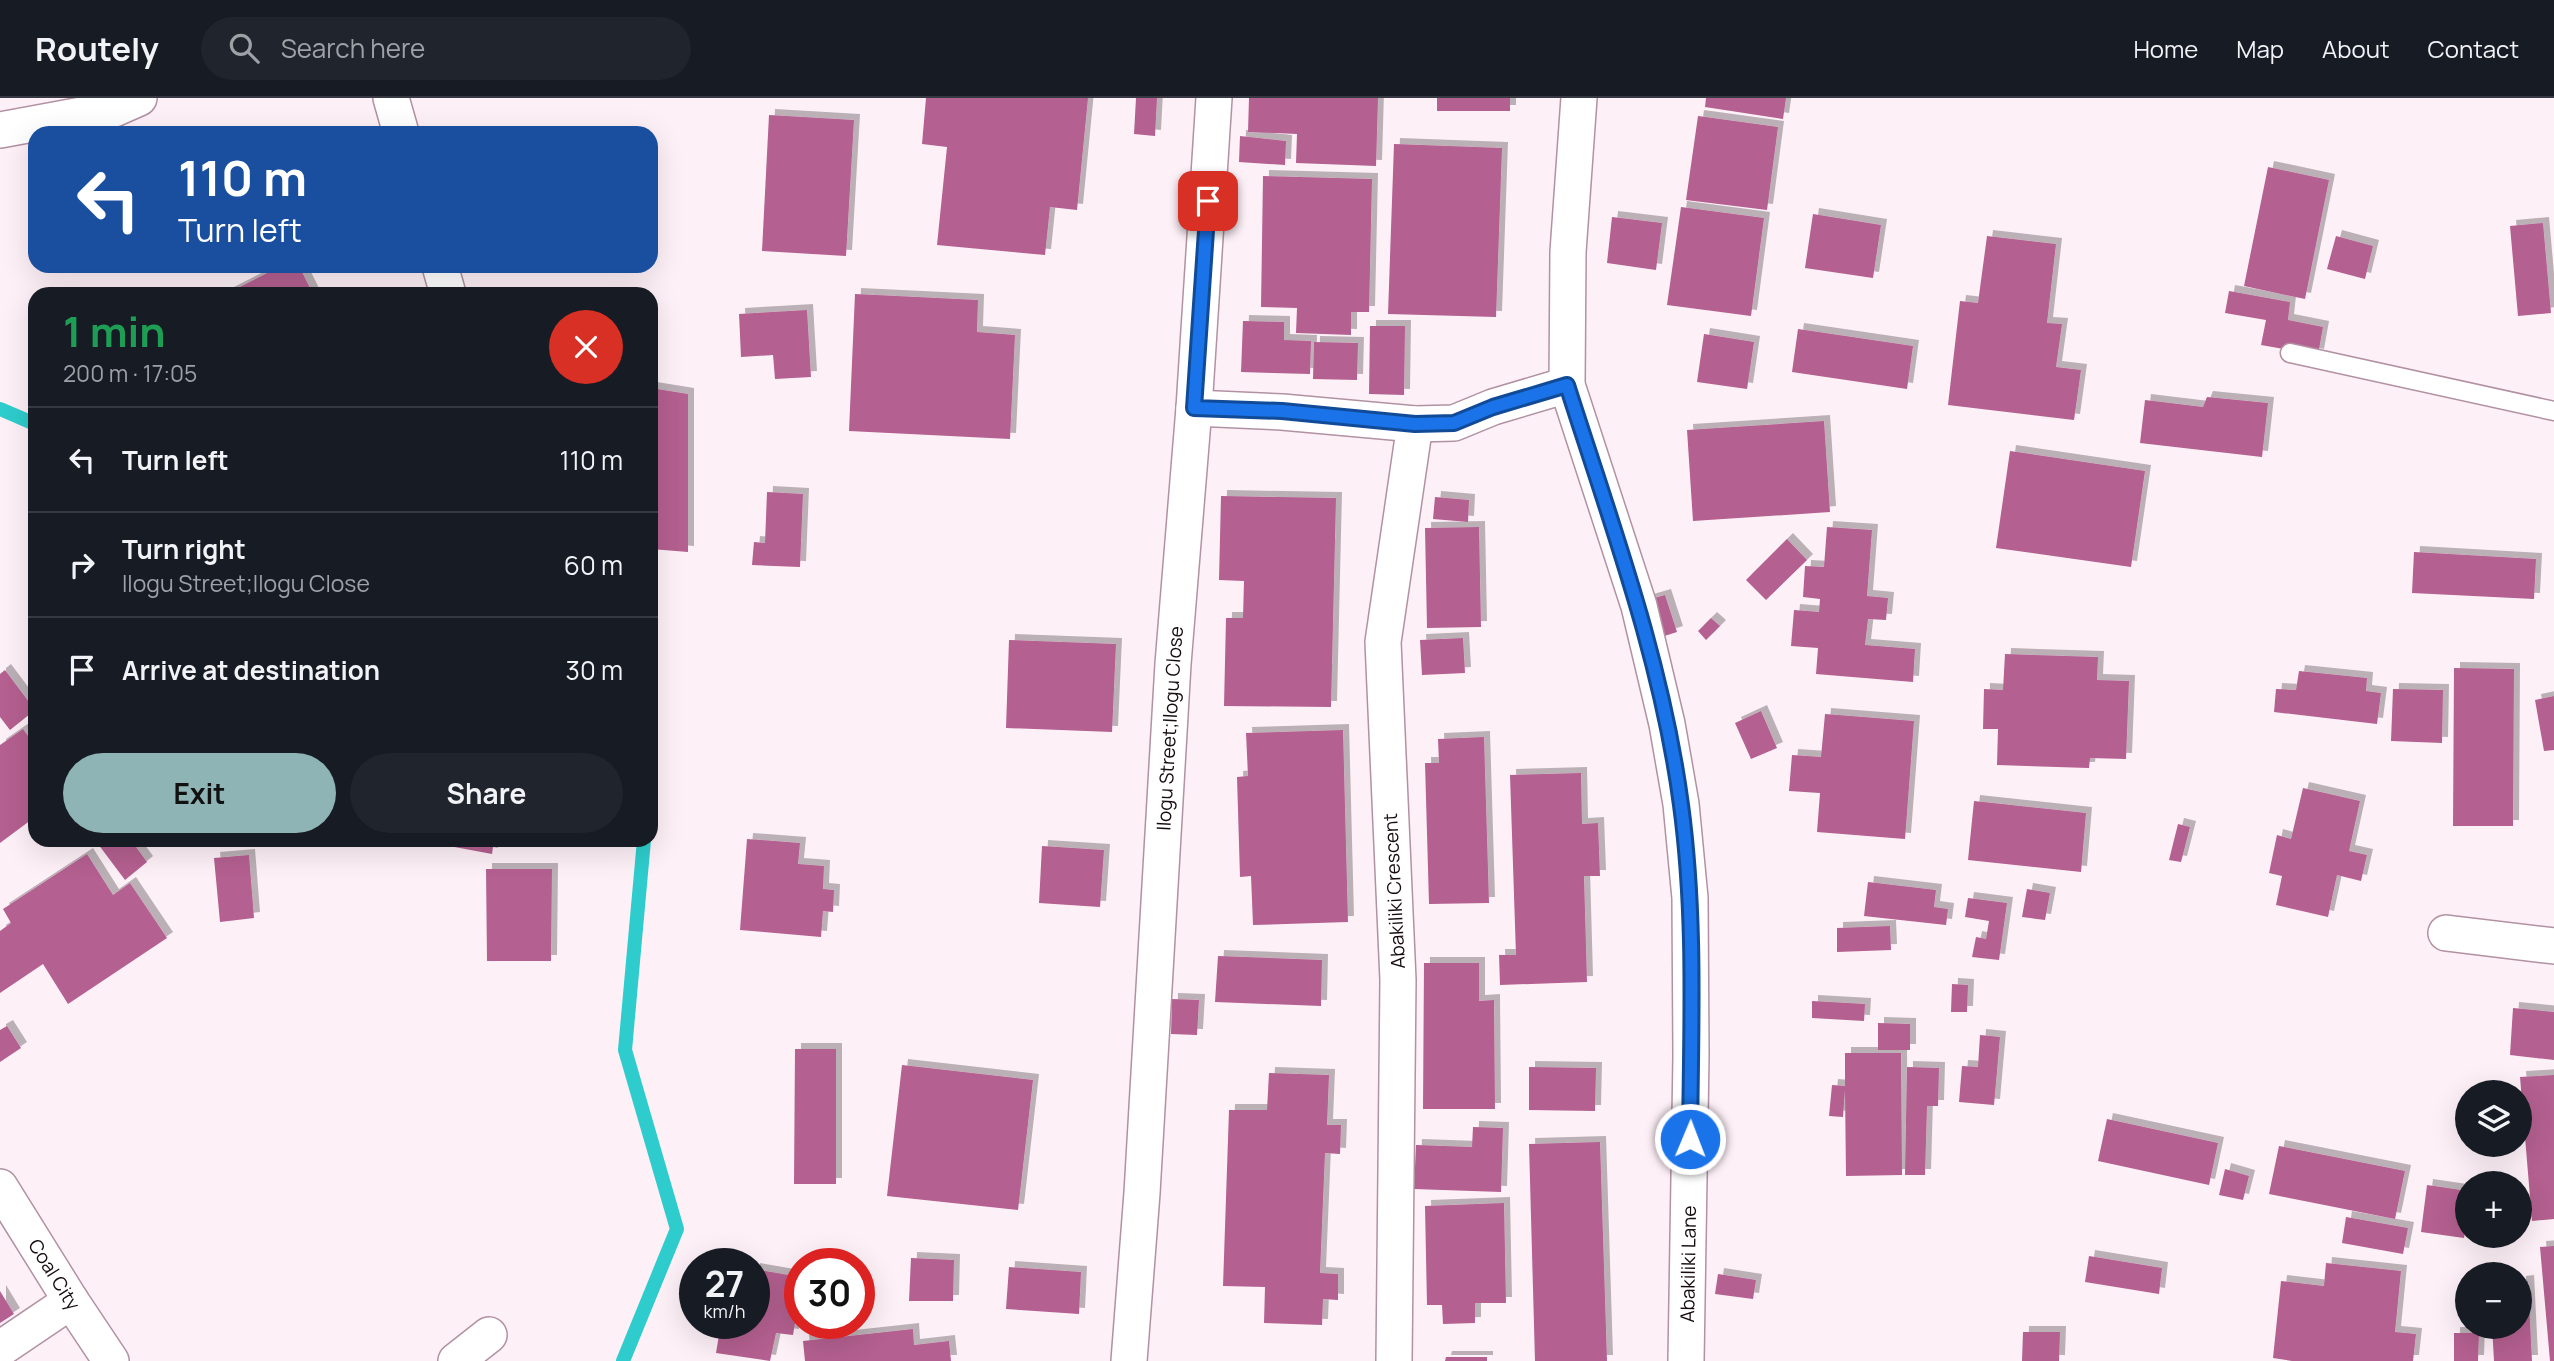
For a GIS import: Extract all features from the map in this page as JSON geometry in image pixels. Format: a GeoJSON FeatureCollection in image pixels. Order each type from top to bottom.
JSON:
{"type":"FeatureCollection","features":[{"type":"Feature","properties":{"kind":"street"},"geometry":{"type":"LineString","coordinates":[[0,130],[114,108],[139,98]]}},
{"type":"Feature","properties":{"kind":"street"},"geometry":{"type":"LineString","coordinates":[[391,98],[399,126]]}},
{"type":"Feature","properties":{"kind":"street","name":"Ilogu Street;Ilogu Close"},"geometry":{"type":"LineString","coordinates":[[1129,1361],[1142,1194],[1173,664],[1194,408],[1214,98]]}},
{"type":"Feature","properties":{"kind":"street","name":"Abakiliki Lane"},"geometry":{"type":"LineString","coordinates":[[1579,98],[1568,252],[1567,385],[1639,606],[1667,724],[1681,804],[1690,911],[1691,1056],[1686,1361]]}},
{"type":"Feature","properties":{"kind":"street"},"geometry":{"type":"LineString","coordinates":[[1194,408],[1282,411],[1415,424],[1454,423],[1493,407],[1567,385]]}},
{"type":"Feature","properties":{"kind":"street","name":"Abakiliki Crescent"},"geometry":{"type":"LineString","coordinates":[[1394,1361],[1398,980],[1383,642],[1415,424]]}},
{"type":"Feature","properties":{"kind":"street"},"geometry":{"type":"LineString","coordinates":[[2446,933],[2554,947]]}},
{"type":"Feature","properties":{"kind":"street","name":"Coal City"},"geometry":{"type":"LineString","coordinates":[[0,1187],[111,1361]]}},
{"type":"Feature","properties":{"kind":"street"},"geometry":{"type":"LineString","coordinates":[[0,1349],[71,1301]]}},
{"type":"Feature","properties":{"kind":"street"},"geometry":{"type":"LineString","coordinates":[[456,1361],[489,1335]]}},
{"type":"Feature","properties":{"kind":"lane"},"geometry":{"type":"LineString","coordinates":[[2290,353],[2554,411]]}},
{"type":"Feature","properties":{"kind":"building"},"geometry":{"type":"Polygon","coordinates":[[[926,98],[1088,98],[1077,210],[1050,207],[1045,255],[937,245],[947,147],[922,144],[926,98]]]}},
{"type":"Feature","properties":{"kind":"building"},"geometry":{"type":"Polygon","coordinates":[[[1136,98],[1157,98],[1155,136],[1134,134],[1136,98]]]}},
{"type":"Feature","properties":{"kind":"building"},"geometry":{"type":"Polygon","coordinates":[[[1249,98],[1378,98],[1376,166],[1296,163],[1297,134],[1248,132],[1249,98]]]}},
{"type":"Feature","properties":{"kind":"building"},"geometry":{"type":"Polygon","coordinates":[[[1437,98],[1510,98],[1510,111],[1437,111],[1437,98]]]}},
{"type":"Feature","properties":{"kind":"building"},"geometry":{"type":"Polygon","coordinates":[[[1706,98],[1786,98],[1783,119],[1705,107],[1706,98]]]}},
{"type":"Feature","properties":{"kind":"building"},"geometry":{"type":"Polygon","coordinates":[[[769,115],[854,120],[846,256],[762,251],[769,115]]]}},
{"type":"Feature","properties":{"kind":"building"},"geometry":{"type":"Polygon","coordinates":[[[1698,116],[1778,127],[1767,210],[1686,200],[1698,116]]]}},
{"type":"Feature","properties":{"kind":"building"},"geometry":{"type":"Polygon","coordinates":[[[1240,136],[1286,141],[1285,165],[1239,162],[1240,136]]]}},
{"type":"Feature","properties":{"kind":"building"},"geometry":{"type":"Polygon","coordinates":[[[1394,144],[1502,148],[1496,317],[1388,314],[1394,144]]]}},
{"type":"Feature","properties":{"kind":"building"},"geometry":{"type":"Polygon","coordinates":[[[2268,167],[2329,180],[2305,299],[2244,286],[2268,167]]]}},
{"type":"Feature","properties":{"kind":"building"},"geometry":{"type":"Polygon","coordinates":[[[1263,176],[1372,179],[1369,312],[1351,312],[1351,335],[1296,333],[1297,308],[1261,307],[1263,176]]]}},
{"type":"Feature","properties":{"kind":"building"},"geometry":{"type":"Polygon","coordinates":[[[1681,207],[1764,218],[1751,316],[1667,305],[1681,207]]]}},
{"type":"Feature","properties":{"kind":"building"},"geometry":{"type":"Polygon","coordinates":[[[1813,214],[1881,225],[1873,278],[1805,268],[1813,214]]]}},
{"type":"Feature","properties":{"kind":"building"},"geometry":{"type":"Polygon","coordinates":[[[1612,217],[1662,223],[1656,270],[1607,263],[1612,217]]]}},
{"type":"Feature","properties":{"kind":"building"},"geometry":{"type":"Polygon","coordinates":[[[2543,223],[2551,313],[2518,316],[2510,226],[2543,223]]]}},
{"type":"Feature","properties":{"kind":"building"},"geometry":{"type":"Polygon","coordinates":[[[1987,236],[2056,244],[2047,323],[2062,324],[2056,367],[2081,370],[2074,420],[1948,405],[1960,301],[1978,303],[1987,236]]]}},
{"type":"Feature","properties":{"kind":"building"},"geometry":{"type":"Polygon","coordinates":[[[2336,236],[2373,246],[2365,279],[2327,269],[2336,236]]]}},
{"type":"Feature","properties":{"kind":"building"},"geometry":{"type":"Polygon","coordinates":[[[267,273],[302,273],[310,287],[240,287],[267,273]]]}},
{"type":"Feature","properties":{"kind":"building"},"geometry":{"type":"Polygon","coordinates":[[[2229,291],[2290,302],[2288,320],[2323,327],[2318,355],[2261,345],[2266,320],[2225,313],[2229,291]]]}},
{"type":"Feature","properties":{"kind":"building"},"geometry":{"type":"Polygon","coordinates":[[[855,294],[978,300],[977,332],[1015,335],[1010,439],[849,431],[855,294]]]}},
{"type":"Feature","properties":{"kind":"building"},"geometry":{"type":"Polygon","coordinates":[[[807,310],[811,377],[775,379],[773,355],[741,357],[739,314],[807,310]]]}},
{"type":"Feature","properties":{"kind":"building"},"geometry":{"type":"Polygon","coordinates":[[[1243,321],[1284,322],[1284,340],[1311,341],[1310,374],[1241,372],[1243,321]]]}},
{"type":"Feature","properties":{"kind":"building"},"geometry":{"type":"Polygon","coordinates":[[[1370,326],[1405,326],[1404,395],[1369,394],[1370,326]]]}},
{"type":"Feature","properties":{"kind":"building"},"geometry":{"type":"Polygon","coordinates":[[[1798,329],[1913,346],[1907,389],[1792,372],[1798,329]]]}},
{"type":"Feature","properties":{"kind":"building"},"geometry":{"type":"Polygon","coordinates":[[[1704,334],[1754,342],[1747,389],[1697,382],[1704,334]]]}},
{"type":"Feature","properties":{"kind":"building"},"geometry":{"type":"Polygon","coordinates":[[[1314,342],[1358,343],[1357,380],[1313,379],[1314,342]]]}},
{"type":"Feature","properties":{"kind":"building"},"geometry":{"type":"Polygon","coordinates":[[[658,389],[688,394],[688,552],[658,550],[658,389]]]}},
{"type":"Feature","properties":{"kind":"building"},"geometry":{"type":"Polygon","coordinates":[[[2207,397],[2268,403],[2262,457],[2140,443],[2145,400],[2203,407],[2207,397]]]}},
{"type":"Feature","properties":{"kind":"building"},"geometry":{"type":"Polygon","coordinates":[[[1824,421],[1830,512],[1693,521],[1687,430],[1824,421]]]}},
{"type":"Feature","properties":{"kind":"building"},"geometry":{"type":"Polygon","coordinates":[[[2010,451],[2145,471],[2131,567],[1996,548],[2010,451]]]}},
{"type":"Feature","properties":{"kind":"building"},"geometry":{"type":"Polygon","coordinates":[[[767,492],[803,494],[800,567],[752,565],[754,542],[765,543],[767,492]]]}},
{"type":"Feature","properties":{"kind":"building"},"geometry":{"type":"Polygon","coordinates":[[[1221,496],[1336,498],[1331,707],[1224,706],[1226,618],[1243,618],[1244,581],[1219,580],[1221,496]]]}},
{"type":"Feature","properties":{"kind":"building"},"geometry":{"type":"Polygon","coordinates":[[[1435,497],[1469,500],[1468,522],[1433,519],[1435,497]]]}},
{"type":"Feature","properties":{"kind":"building"},"geometry":{"type":"Polygon","coordinates":[[[1479,527],[1481,627],[1427,628],[1425,528],[1479,527]]]}},
{"type":"Feature","properties":{"kind":"building"},"geometry":{"type":"Polygon","coordinates":[[[1827,527],[1872,530],[1867,596],[1888,598],[1886,620],[1868,619],[1865,645],[1915,649],[1913,682],[1816,674],[1818,648],[1791,646],[1794,610],[1819,612],[1820,599],[1803,597],[1805,566],[1824,567],[1827,527]]]}},
{"type":"Feature","properties":{"kind":"building"},"geometry":{"type":"Polygon","coordinates":[[[1787,539],[1807,560],[1766,600],[1746,580],[1787,539]]]}},
{"type":"Feature","properties":{"kind":"building"},"geometry":{"type":"Polygon","coordinates":[[[2414,552],[2536,559],[2534,599],[2412,593],[2414,552]]]}},
{"type":"Feature","properties":{"kind":"building"},"geometry":{"type":"Polygon","coordinates":[[[1665,595],[1677,632],[1655,639],[1644,601],[1665,595]]]}},
{"type":"Feature","properties":{"kind":"building"},"geometry":{"type":"Polygon","coordinates":[[[1711,618],[1720,626],[1706,640],[1698,631],[1711,618]]]}},
{"type":"Feature","properties":{"kind":"building"},"geometry":{"type":"Polygon","coordinates":[[[1463,638],[1465,673],[1422,675],[1420,640],[1463,638]]]}},
{"type":"Feature","properties":{"kind":"building"},"geometry":{"type":"Polygon","coordinates":[[[1009,640],[1116,644],[1112,732],[1006,728],[1009,640]]]}},
{"type":"Feature","properties":{"kind":"building"},"geometry":{"type":"Polygon","coordinates":[[[2005,654],[2098,657],[2097,680],[2129,681],[2126,759],[2090,758],[2089,768],[1997,765],[1998,729],[1983,729],[1984,689],[2003,690],[2005,654]]]}},
{"type":"Feature","properties":{"kind":"building"},"geometry":{"type":"Polygon","coordinates":[[[2454,668],[2514,669],[2513,826],[2453,826],[2454,668]]]}},
{"type":"Feature","properties":{"kind":"building"},"geometry":{"type":"Polygon","coordinates":[[[5,670],[28,701],[28,716],[10,730],[0,717],[0,674],[5,670]]]}},
{"type":"Feature","properties":{"kind":"building"},"geometry":{"type":"Polygon","coordinates":[[[2299,671],[2367,678],[2366,691],[2381,693],[2377,724],[2274,712],[2276,689],[2296,690],[2299,671]]]}},
{"type":"Feature","properties":{"kind":"building"},"geometry":{"type":"Polygon","coordinates":[[[2393,689],[2443,690],[2442,743],[2391,741],[2393,689]]]}},
{"type":"Feature","properties":{"kind":"building"},"geometry":{"type":"Polygon","coordinates":[[[2554,696],[2554,750],[2544,751],[2535,700],[2554,696]]]}},
{"type":"Feature","properties":{"kind":"building"},"geometry":{"type":"Polygon","coordinates":[[[1761,711],[1777,748],[1751,759],[1735,723],[1761,711]]]}},
{"type":"Feature","properties":{"kind":"building"},"geometry":{"type":"Polygon","coordinates":[[[1825,714],[1914,721],[1905,839],[1817,832],[1820,793],[1789,791],[1792,755],[1821,757],[1825,714]]]}},
{"type":"Feature","properties":{"kind":"building"},"geometry":{"type":"Polygon","coordinates":[[[23,729],[28,736],[28,822],[0,843],[0,745],[23,729]]]}},
{"type":"Feature","properties":{"kind":"building"},"geometry":{"type":"Polygon","coordinates":[[[1343,730],[1348,922],[1253,925],[1251,876],[1240,877],[1237,777],[1248,776],[1246,733],[1343,730]]]}},
{"type":"Feature","properties":{"kind":"building"},"geometry":{"type":"Polygon","coordinates":[[[1484,737],[1489,903],[1429,904],[1425,763],[1439,763],[1438,739],[1484,737]]]}},
{"type":"Feature","properties":{"kind":"building"},"geometry":{"type":"Polygon","coordinates":[[[1581,773],[1582,824],[1598,823],[1600,876],[1584,876],[1587,982],[1500,985],[1499,955],[1516,955],[1510,775],[1581,773]]]}},
{"type":"Feature","properties":{"kind":"building"},"geometry":{"type":"Polygon","coordinates":[[[2303,788],[2360,801],[2349,851],[2367,855],[2361,881],[2337,875],[2328,917],[2276,905],[2282,876],[2269,873],[2277,835],[2291,839],[2303,788]]]}},
{"type":"Feature","properties":{"kind":"building"},"geometry":{"type":"Polygon","coordinates":[[[1974,801],[2086,813],[2081,872],[1968,860],[1974,801]]]}},
{"type":"Feature","properties":{"kind":"building"},"geometry":{"type":"Polygon","coordinates":[[[2178,824],[2190,827],[2181,862],[2169,860],[2178,824]]]}},
{"type":"Feature","properties":{"kind":"building"},"geometry":{"type":"Polygon","coordinates":[[[747,839],[800,843],[798,864],[824,866],[823,889],[834,890],[833,912],[823,911],[821,937],[740,930],[747,839]]]}},
{"type":"Feature","properties":{"kind":"building"},"geometry":{"type":"Polygon","coordinates":[[[1042,846],[1104,850],[1100,907],[1039,903],[1042,846]]]}},
{"type":"Feature","properties":{"kind":"building"},"geometry":{"type":"Polygon","coordinates":[[[100,847],[136,847],[147,862],[125,880],[100,847]]]}},
{"type":"Feature","properties":{"kind":"building"},"geometry":{"type":"Polygon","coordinates":[[[454,847],[493,847],[492,854],[454,847]]]}},
{"type":"Feature","properties":{"kind":"building"},"geometry":{"type":"Polygon","coordinates":[[[87,854],[113,895],[130,883],[167,938],[68,1004],[43,964],[0,993],[0,931],[11,923],[3,909],[87,854]]]}},
{"type":"Feature","properties":{"kind":"building"},"geometry":{"type":"Polygon","coordinates":[[[249,855],[254,918],[220,922],[214,858],[249,855]]]}},
{"type":"Feature","properties":{"kind":"building"},"geometry":{"type":"Polygon","coordinates":[[[486,869],[552,869],[551,961],[487,961],[486,869]]]}},
{"type":"Feature","properties":{"kind":"building"},"geometry":{"type":"Polygon","coordinates":[[[1868,882],[1936,890],[1934,907],[1948,909],[1946,925],[1864,916],[1868,882]]]}},
{"type":"Feature","properties":{"kind":"building"},"geometry":{"type":"Polygon","coordinates":[[[2027,889],[2050,893],[2045,920],[2022,917],[2027,889]]]}},
{"type":"Feature","properties":{"kind":"building"},"geometry":{"type":"Polygon","coordinates":[[[1968,898],[2007,903],[1999,960],[1972,957],[1976,937],[1986,939],[1989,921],[1965,917],[1968,898]]]}},
{"type":"Feature","properties":{"kind":"building"},"geometry":{"type":"Polygon","coordinates":[[[1890,926],[1891,950],[1837,952],[1837,928],[1890,926]]]}},
{"type":"Feature","properties":{"kind":"building"},"geometry":{"type":"Polygon","coordinates":[[[1218,956],[1322,960],[1321,1006],[1215,1002],[1218,956]]]}},
{"type":"Feature","properties":{"kind":"building"},"geometry":{"type":"Polygon","coordinates":[[[1424,963],[1479,963],[1479,1001],[1494,1000],[1495,1109],[1423,1109],[1424,963]]]}},
{"type":"Feature","properties":{"kind":"building"},"geometry":{"type":"Polygon","coordinates":[[[1952,984],[1968,985],[1967,1012],[1951,1012],[1952,984]]]}},
{"type":"Feature","properties":{"kind":"building"},"geometry":{"type":"Polygon","coordinates":[[[1172,999],[1199,1000],[1197,1035],[1171,1034],[1172,999]]]}},
{"type":"Feature","properties":{"kind":"building"},"geometry":{"type":"Polygon","coordinates":[[[1812,1001],[1865,1004],[1864,1021],[1812,1018],[1812,1001]]]}},
{"type":"Feature","properties":{"kind":"building"},"geometry":{"type":"Polygon","coordinates":[[[2513,1008],[2554,1012],[2554,1060],[2510,1055],[2513,1008]]]}},
{"type":"Feature","properties":{"kind":"building"},"geometry":{"type":"Polygon","coordinates":[[[1878,1023],[1910,1024],[1910,1050],[1878,1050],[1878,1023]]]}},
{"type":"Feature","properties":{"kind":"building"},"geometry":{"type":"Polygon","coordinates":[[[7,1026],[21,1048],[0,1062],[0,1030],[7,1026]]]}},
{"type":"Feature","properties":{"kind":"building"},"geometry":{"type":"Polygon","coordinates":[[[1980,1035],[2000,1037],[1994,1105],[1959,1102],[1962,1066],[1978,1067],[1980,1035]]]}},
{"type":"Feature","properties":{"kind":"building"},"geometry":{"type":"Polygon","coordinates":[[[795,1049],[836,1049],[836,1184],[794,1184],[795,1049]]]}},
{"type":"Feature","properties":{"kind":"building"},"geometry":{"type":"Polygon","coordinates":[[[1845,1053],[1901,1053],[1902,1175],[1846,1176],[1845,1090],[1843,1117],[1829,1116],[1832,1085],[1845,1086],[1845,1053]]]}},
{"type":"Feature","properties":{"kind":"building"},"geometry":{"type":"Polygon","coordinates":[[[902,1065],[1033,1080],[1018,1210],[887,1196],[902,1065]]]}},
{"type":"Feature","properties":{"kind":"building"},"geometry":{"type":"Polygon","coordinates":[[[1529,1067],[1596,1068],[1595,1111],[1529,1110],[1529,1067]]]}},
{"type":"Feature","properties":{"kind":"building"},"geometry":{"type":"Polygon","coordinates":[[[1907,1067],[1939,1068],[1938,1106],[1927,1106],[1925,1175],[1905,1175],[1907,1067]]]}},
{"type":"Feature","properties":{"kind":"building"},"geometry":{"type":"Polygon","coordinates":[[[1269,1073],[1329,1075],[1327,1125],[1341,1125],[1340,1154],[1325,1153],[1320,1273],[1338,1274],[1338,1300],[1323,1299],[1322,1325],[1264,1323],[1265,1287],[1223,1286],[1229,1110],[1267,1110],[1269,1073]]]}},
{"type":"Feature","properties":{"kind":"building"},"geometry":{"type":"Polygon","coordinates":[[[2554,1075],[2554,1219],[2532,1221],[2532,1171],[2528,1171],[2527,1157],[2532,1157],[2532,1080],[2520,1080],[2520,1077],[2554,1075]]]}},
{"type":"Feature","properties":{"kind":"building"},"geometry":{"type":"Polygon","coordinates":[[[2107,1119],[2218,1143],[2209,1185],[2098,1161],[2107,1119]]]}},
{"type":"Feature","properties":{"kind":"building"},"geometry":{"type":"Polygon","coordinates":[[[1473,1127],[1503,1128],[1501,1192],[1414,1189],[1416,1145],[1472,1147],[1473,1127]]]}},
{"type":"Feature","properties":{"kind":"building"},"geometry":{"type":"Polygon","coordinates":[[[1600,1142],[1607,1361],[1535,1361],[1529,1144],[1600,1142]]]}},
{"type":"Feature","properties":{"kind":"building"},"geometry":{"type":"Polygon","coordinates":[[[2279,1146],[2405,1171],[2395,1219],[2269,1194],[2279,1146]]]}},
{"type":"Feature","properties":{"kind":"building"},"geometry":{"type":"Polygon","coordinates":[[[2225,1169],[2249,1176],[2243,1200],[2219,1195],[2225,1169]]]}},
{"type":"Feature","properties":{"kind":"building"},"geometry":{"type":"Polygon","coordinates":[[[2427,1185],[2455,1189],[2455,1237],[2421,1232],[2427,1185]]]}},
{"type":"Feature","properties":{"kind":"building"},"geometry":{"type":"Polygon","coordinates":[[[1504,1203],[1506,1303],[1475,1303],[1475,1323],[1443,1324],[1442,1305],[1427,1305],[1425,1206],[1504,1203]]]}},
{"type":"Feature","properties":{"kind":"building"},"geometry":{"type":"Polygon","coordinates":[[[2346,1217],[2408,1228],[2403,1254],[2342,1243],[2346,1217]]]}},
{"type":"Feature","properties":{"kind":"building"},"geometry":{"type":"Polygon","coordinates":[[[2554,1246],[2554,1361],[2550,1361],[2540,1247],[2554,1246]]]}},
{"type":"Feature","properties":{"kind":"building"},"geometry":{"type":"Polygon","coordinates":[[[2089,1256],[2162,1268],[2159,1294],[2085,1282],[2089,1256]]]}},
{"type":"Feature","properties":{"kind":"building"},"geometry":{"type":"Polygon","coordinates":[[[911,1258],[954,1260],[953,1301],[909,1301],[911,1258]]]}},
{"type":"Feature","properties":{"kind":"building"},"geometry":{"type":"Polygon","coordinates":[[[2326,1263],[2401,1271],[2395,1332],[2416,1334],[2413,1361],[2292,1361],[2273,1358],[2281,1281],[2324,1286],[2326,1263]]]}},
{"type":"Feature","properties":{"kind":"building"},"geometry":{"type":"Polygon","coordinates":[[[1009,1267],[1081,1272],[1079,1314],[1006,1309],[1009,1267]]]}},
{"type":"Feature","properties":{"kind":"building"},"geometry":{"type":"Polygon","coordinates":[[[770,1272],[784,1274],[784,1334],[776,1333],[770,1361],[716,1353],[718,1339],[770,1339],[770,1272]]]}},
{"type":"Feature","properties":{"kind":"building"},"geometry":{"type":"Polygon","coordinates":[[[1718,1274],[1756,1280],[1753,1299],[1715,1294],[1718,1274]]]}},
{"type":"Feature","properties":{"kind":"building"},"geometry":{"type":"Polygon","coordinates":[[[0,1291],[14,1314],[0,1323],[0,1291]]]}},
{"type":"Feature","properties":{"kind":"building"},"geometry":{"type":"Polygon","coordinates":[[[913,1329],[914,1345],[949,1341],[951,1361],[805,1361],[803,1341],[875,1339],[875,1333],[913,1329]]]}},
{"type":"Feature","properties":{"kind":"building"},"geometry":{"type":"Polygon","coordinates":[[[2023,1332],[2060,1332],[2059,1361],[2022,1361],[2023,1332]]]}},
{"type":"Feature","properties":{"kind":"building"},"geometry":{"type":"Polygon","coordinates":[[[2454,1333],[2455,1339],[2479,1339],[2478,1361],[2454,1361],[2454,1333]]]}},
{"type":"Feature","properties":{"kind":"building"},"geometry":{"type":"Polygon","coordinates":[[[2493,1339],[2531,1339],[2532,1361],[2494,1361],[2493,1339]]]}},
{"type":"Feature","properties":{"kind":"building"},"geometry":{"type":"Polygon","coordinates":[[[1446,1357],[1487,1357],[1487,1361],[1445,1361],[1446,1357]]]}},
{"type":"Feature","properties":{"kind":"waterway"},"geometry":{"type":"LineString","coordinates":[[0,409],[28,421]]}},
{"type":"Feature","properties":{"kind":"waterway"},"geometry":{"type":"LineString","coordinates":[[623,1361],[677,1229],[625,1050],[643,847]]}},
{"type":"Feature","properties":{"kind":"route"},"geometry":{"type":"LineString","coordinates":[[1208,201],[1194,408],[1282,411],[1415,424],[1454,423],[1493,407],[1567,385],[1639,606],[1667,724],[1681,804],[1690,898],[1690,1139]]}}]}
